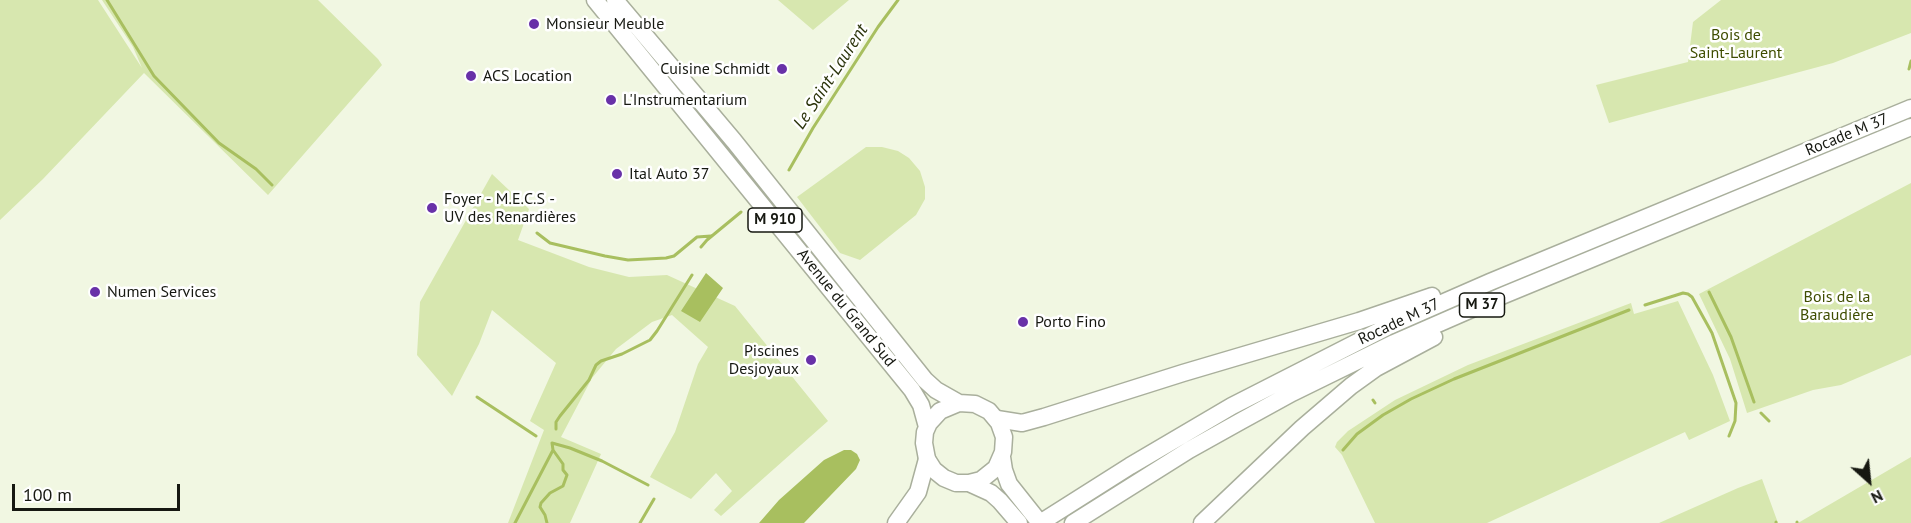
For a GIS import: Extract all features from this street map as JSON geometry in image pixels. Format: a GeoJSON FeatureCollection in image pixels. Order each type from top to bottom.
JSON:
{"type":"FeatureCollection","features":[{"type":"Feature","properties":{"kind":"main road","name":"Avenue du Grand Sud"},"geometry":{"type":"LineString","coordinates":[[595,0],[912,390],[921,405],[927,427]]}},
{"type":"Feature","properties":{"kind":"main road","name":"Avenue du Grand Sud"},"geometry":{"type":"LineString","coordinates":[[615,0],[734,141],[925,380],[936,390],[959,403]]}},
{"type":"Feature","properties":{"kind":"main road","name":"Rocade M 37"},"geometry":{"type":"LineString","coordinates":[[1040,523],[1170,441],[1263,389],[1376,332],[1490,282],[1911,108]]}},
{"type":"Feature","properties":{"kind":"main road","name":"Rocade M 37"},"geometry":{"type":"LineString","coordinates":[[1073,523],[1190,450],[1292,393],[1394,343],[1504,295],[1911,127]]}},
{"type":"Feature","properties":{"kind":"main road"},"geometry":{"type":"LineString","coordinates":[[997,419],[1014,422],[1032,421],[1359,321],[1475,280],[1490,282]]}},
{"type":"Feature","properties":{"kind":"main road"},"geometry":{"type":"LineString","coordinates":[[1202,523],[1302,428],[1351,386],[1407,350],[1492,308],[1504,295]]}},
{"type":"Feature","properties":{"kind":"main road"},"geometry":{"type":"LineString","coordinates":[[927,427],[940,411],[959,403]]}},
{"type":"Feature","properties":{"kind":"main road","name":"M 910"},"geometry":{"type":"LineString","coordinates":[[959,403],[980,406],[997,419]]}},
{"type":"Feature","properties":{"kind":"main road"},"geometry":{"type":"LineString","coordinates":[[997,419],[1004,437],[1002,457],[1017,512]]}},
{"type":"Feature","properties":{"kind":"main road","name":"M 910"},"geometry":{"type":"LineString","coordinates":[[927,427],[924,443],[927,459]]}},
{"type":"Feature","properties":{"kind":"main road"},"geometry":{"type":"LineString","coordinates":[[927,459],[934,470],[944,478],[956,483],[969,483],[981,480],[992,473],[1002,457]]}},
{"type":"Feature","properties":{"kind":"main road"},"geometry":{"type":"LineString","coordinates":[[896,523],[918,492],[927,459]]}},
{"type":"Feature","properties":{"kind":"main road"},"geometry":{"type":"LineString","coordinates":[[969,483],[991,493],[1017,512],[1040,523]]}},
{"type":"Feature","properties":{"kind":"green space"},"geometry":{"type":"Polygon","coordinates":[[[0,0],[98,0],[142,68],[133,47],[102,0],[318,0],[382,65],[268,195],[144,73],[43,179],[0,220],[0,0]]]}},
{"type":"Feature","properties":{"kind":"green space"},"geometry":{"type":"Polygon","coordinates":[[[778,0],[849,0],[813,30],[778,0]]]}},
{"type":"Feature","properties":{"kind":"green space","name":"Bois de Saint-Laurent"},"geometry":{"type":"Polygon","coordinates":[[[1721,0],[1911,0],[1911,33],[1833,63],[1609,123],[1596,85],[1688,62],[1693,22],[1721,0]]]}},
{"type":"Feature","properties":{"kind":"green space"},"geometry":{"type":"Polygon","coordinates":[[[866,147],[882,147],[898,151],[909,158],[920,171],[925,187],[925,199],[916,215],[860,260],[840,253],[797,197],[866,147]]]}},
{"type":"Feature","properties":{"kind":"green space"},"geometry":{"type":"Polygon","coordinates":[[[492,174],[529,209],[518,240],[589,267],[629,277],[667,275],[735,306],[828,421],[721,516],[714,510],[732,491],[716,473],[691,499],[650,477],[675,432],[698,364],[708,347],[672,315],[652,322],[616,349],[592,378],[561,437],[601,454],[570,523],[508,523],[544,430],[530,421],[556,363],[492,310],[479,344],[452,396],[417,355],[420,302],[492,174]]]}},
{"type":"Feature","properties":{"kind":"green space","name":"Bois de la Baraudière"},"geometry":{"type":"Polygon","coordinates":[[[1911,183],[1911,355],[1841,385],[1813,390],[1747,413],[1730,359],[1699,294],[1911,183]]]}},
{"type":"Feature","properties":{"kind":"green space"},"geometry":{"type":"Polygon","coordinates":[[[1678,301],[1713,375],[1730,421],[1689,440],[1685,432],[1487,523],[1375,523],[1342,455],[1335,447],[1348,431],[1395,400],[1468,365],[1631,303],[1634,314],[1678,301]]]}},
{"type":"Feature","properties":{"kind":"green space"},"geometry":{"type":"Polygon","coordinates":[[[1911,457],[1911,523],[1798,523],[1911,457]]]}},
{"type":"Feature","properties":{"kind":"green space"},"geometry":{"type":"Polygon","coordinates":[[[1762,479],[1778,523],[1659,523],[1738,488],[1762,479]]]}},
{"type":"Feature","properties":{"kind":"shaded area"},"geometry":{"type":"Polygon","coordinates":[[[706,273],[723,288],[700,322],[681,311],[706,273]]]}},
{"type":"Feature","properties":{"kind":"shaded area"},"geometry":{"type":"Polygon","coordinates":[[[844,450],[851,450],[857,454],[860,460],[856,469],[804,523],[759,523],[779,500],[824,460],[844,450]]]}},
{"type":"Feature","properties":{"kind":"waterway"},"geometry":{"type":"LineString","coordinates":[[107,0],[154,76],[219,143],[256,169],[272,185]]}},
{"type":"Feature","properties":{"kind":"waterway","name":"Le Saint-Laurent"},"geometry":{"type":"LineString","coordinates":[[789,170],[813,128],[898,0]]}},
{"type":"Feature","properties":{"kind":"waterway"},"geometry":{"type":"LineString","coordinates":[[1909,69],[1911,61]]}},
{"type":"Feature","properties":{"kind":"waterway","name":"Le Saint-Laurent"},"geometry":{"type":"LineString","coordinates":[[701,247],[741,212]]}},
{"type":"Feature","properties":{"kind":"waterway"},"geometry":{"type":"LineString","coordinates":[[537,233],[550,243],[628,260],[674,256],[697,237],[711,236]]}},
{"type":"Feature","properties":{"kind":"waterway","name":"Le Saint-Laurent"},"geometry":{"type":"LineString","coordinates":[[556,429],[556,422],[589,380],[596,365],[650,340],[692,275]]}},
{"type":"Feature","properties":{"kind":"waterway"},"geometry":{"type":"LineString","coordinates":[[1709,292],[1731,337],[1754,402]]}},
{"type":"Feature","properties":{"kind":"waterway"},"geometry":{"type":"LineString","coordinates":[[1645,305],[1683,293],[1692,297],[1712,333],[1736,403],[1735,421],[1729,436]]}},
{"type":"Feature","properties":{"kind":"waterway"},"geometry":{"type":"LineString","coordinates":[[1343,450],[1357,434],[1383,415],[1411,399],[1454,379],[1629,310]]}},
{"type":"Feature","properties":{"kind":"waterway"},"geometry":{"type":"LineString","coordinates":[[477,397],[536,436]]}},
{"type":"Feature","properties":{"kind":"waterway"},"geometry":{"type":"LineString","coordinates":[[1761,413],[1769,421]]}},
{"type":"Feature","properties":{"kind":"waterway","name":"Le Saint-Laurent"},"geometry":{"type":"LineString","coordinates":[[547,523],[540,507],[541,503],[550,493],[563,486],[567,475],[563,470],[563,464],[553,450],[552,443],[602,461],[648,485]]}},
{"type":"Feature","properties":{"kind":"waterway"},"geometry":{"type":"LineString","coordinates":[[515,523],[553,450]]}},
{"type":"Feature","properties":{"kind":"waterway"},"geometry":{"type":"LineString","coordinates":[[640,523],[654,499]]}},
{"type":"Feature","properties":{"kind":"place","name":"Monsieur Meuble"},"geometry":{"type":"Point","coordinates":[534,24]}},
{"type":"Feature","properties":{"kind":"place","name":"Cuisine Schmidt"},"geometry":{"type":"Point","coordinates":[782,69]}},
{"type":"Feature","properties":{"kind":"place","name":"ACS Location"},"geometry":{"type":"Point","coordinates":[471,76]}},
{"type":"Feature","properties":{"kind":"place","name":"L'Instrumentarium"},"geometry":{"type":"Point","coordinates":[611,100]}},
{"type":"Feature","properties":{"kind":"place","name":"Ital Auto 37"},"geometry":{"type":"Point","coordinates":[617,174]}},
{"type":"Feature","properties":{"kind":"place","name":"Foyer - M.E.C.S - UV des Renardières"},"geometry":{"type":"Point","coordinates":[432,208]}},
{"type":"Feature","properties":{"kind":"place","name":"Numen Services"},"geometry":{"type":"Point","coordinates":[95,292]}},
{"type":"Feature","properties":{"kind":"place","name":"Porto Fino"},"geometry":{"type":"Point","coordinates":[1023,322]}},
{"type":"Feature","properties":{"kind":"place","name":"Piscines Desjoyaux"},"geometry":{"type":"Point","coordinates":[811,360]}}]}
